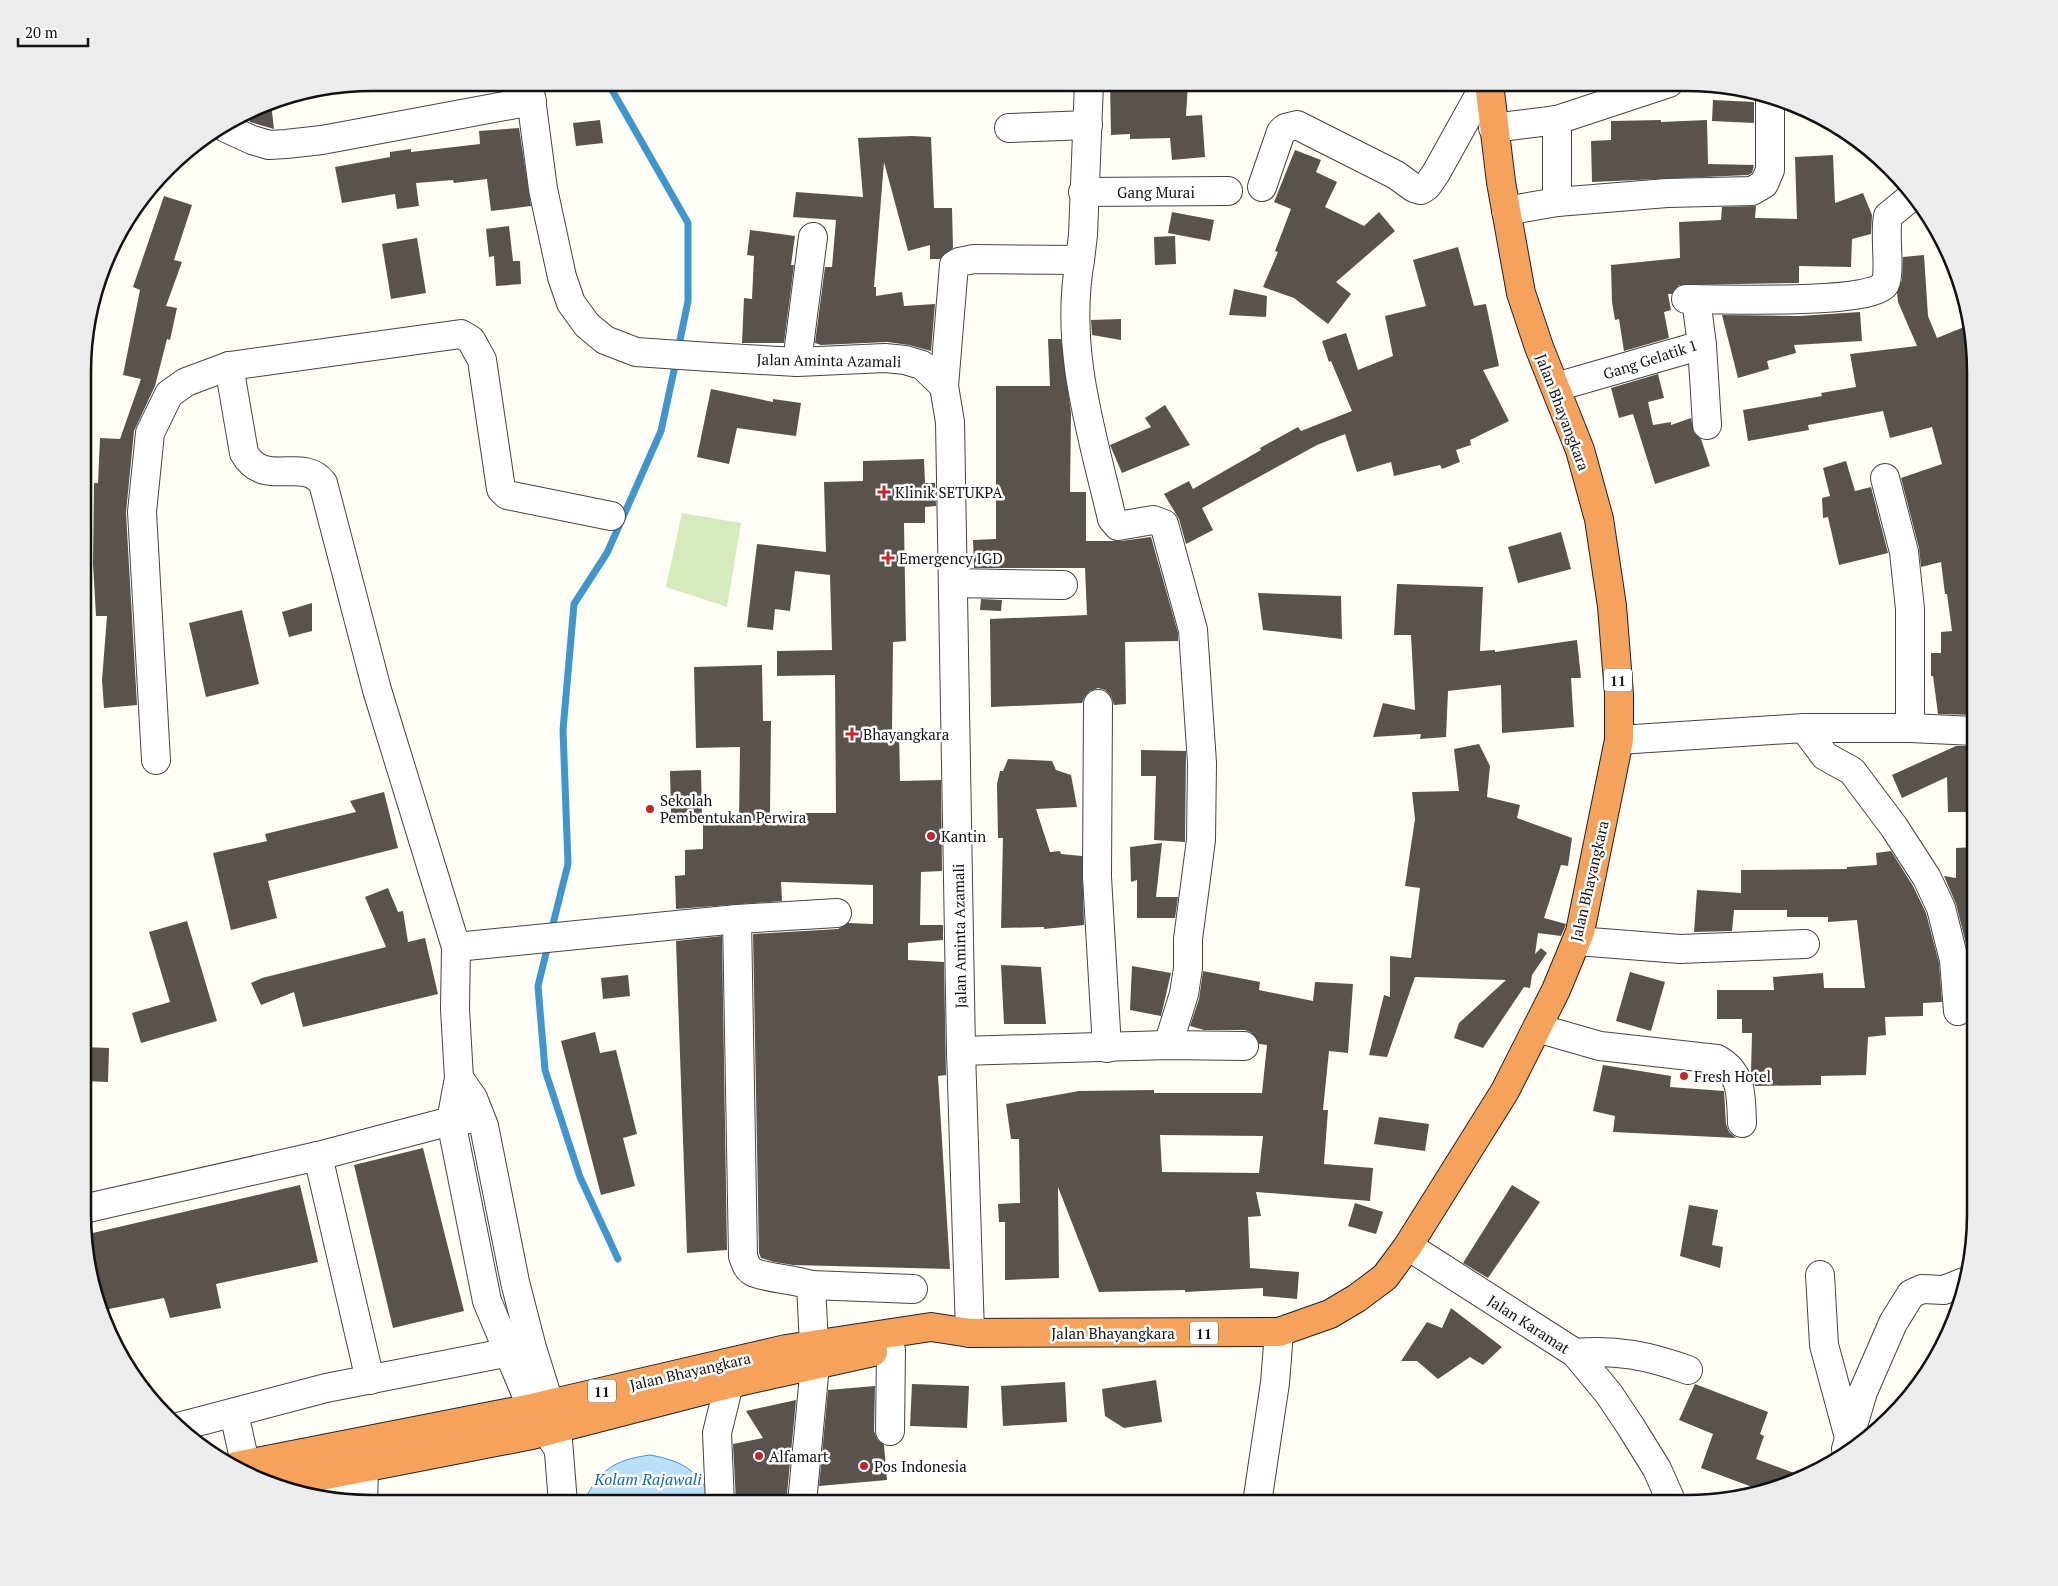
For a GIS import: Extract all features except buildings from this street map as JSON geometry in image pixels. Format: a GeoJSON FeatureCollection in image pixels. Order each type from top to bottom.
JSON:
{"type":"FeatureCollection","features":[{"type":"Feature","properties":{"kind":"highway","name":"Jalan Bhayangkara"},"geometry":{"type":"LineString","coordinates":[[301,1485],[338,1486],[364,1468],[549,1424],[728,1373],[931,1327],[970,1333],[1278,1332],[1330,1314],[1357,1298],[1385,1277],[1408,1246],[1505,1090],[1537,1028],[1580,932],[1619,740],[1619,694],[1612,606],[1599,519],[1580,450],[1539,347],[1520,293],[1493,128],[1489,91]]}},
{"type":"Feature","properties":{"kind":"highway","name":"Jalan Bhayangkara"},"geometry":{"type":"LineString","coordinates":[[814,1354],[891,1350],[931,1345],[970,1333]]}},
{"type":"Feature","properties":{"kind":"highway","name":"Jalan Bhayangkara"},"geometry":{"type":"LineString","coordinates":[[248,1466],[361,1441],[549,1424]]}},
{"type":"Feature","properties":{"kind":"street"},"geometry":{"type":"LineString","coordinates":[[1089,91],[1083,192],[1083,235],[1074,306],[1075,344],[1112,519],[1118,526],[1153,520],[1164,524],[1193,630],[1202,763],[1202,840],[1188,939],[1188,968],[1184,994],[1168,1045]]}},
{"type":"Feature","properties":{"kind":"street"},"geometry":{"type":"LineString","coordinates":[[1262,187],[1281,132],[1285,128],[1296,125],[1396,175],[1414,188],[1421,190],[1427,186],[1436,173],[1483,91]]}},
{"type":"Feature","properties":{"kind":"street"},"geometry":{"type":"LineString","coordinates":[[1493,128],[1557,120],[1645,91]]}},
{"type":"Feature","properties":{"kind":"street"},"geometry":{"type":"LineString","coordinates":[[230,130],[252,140],[270,145],[322,140],[531,92]]}},
{"type":"Feature","properties":{"kind":"street","name":"Jalan Aminta Azamali"},"geometry":{"type":"LineString","coordinates":[[531,92],[543,189],[554,250],[571,303],[588,325],[605,340],[636,352],[710,357],[796,362],[885,358],[905,360],[922,365],[944,386],[950,422],[961,1051],[970,1333]]}},
{"type":"Feature","properties":{"kind":"street"},"geometry":{"type":"LineString","coordinates":[[1506,211],[1557,202],[1667,193],[1752,191],[1764,184],[1770,170],[1770,104]]}},
{"type":"Feature","properties":{"kind":"street"},"geometry":{"type":"LineString","coordinates":[[1557,120],[1557,202]]}},
{"type":"Feature","properties":{"kind":"street"},"geometry":{"type":"LineString","coordinates":[[1010,128],[1088,125]]}},
{"type":"Feature","properties":{"kind":"street","name":"Gang Murai"},"geometry":{"type":"LineString","coordinates":[[1083,192],[1228,191]]}},
{"type":"Feature","properties":{"kind":"street","name":"Gang Gelatik 1"},"geometry":{"type":"LineString","coordinates":[[1556,387],[1702,345],[1691,299],[1789,300],[1849,296],[1878,290],[1886,282],[1887,275],[1885,234],[1888,216],[1908,200]]}},
{"type":"Feature","properties":{"kind":"street"},"geometry":{"type":"LineString","coordinates":[[796,362],[813,237]]}},
{"type":"Feature","properties":{"kind":"street"},"geometry":{"type":"LineString","coordinates":[[944,386],[954,265],[958,262],[974,259],[1080,260]]}},
{"type":"Feature","properties":{"kind":"street"},"geometry":{"type":"LineString","coordinates":[[156,760],[142,512],[150,433],[169,394],[186,382],[229,366],[461,334],[471,340],[482,360],[501,489],[507,495],[611,516]]}},
{"type":"Feature","properties":{"kind":"street"},"geometry":{"type":"LineString","coordinates":[[1702,345],[1707,425]]}},
{"type":"Feature","properties":{"kind":"street"},"geometry":{"type":"LineString","coordinates":[[229,366],[244,453],[250,464],[268,472],[308,472],[317,476],[323,483],[377,690],[456,947],[455,1009],[459,1078],[451,1121],[487,1301],[520,1350],[549,1424],[562,1495]]}},
{"type":"Feature","properties":{"kind":"street"},"geometry":{"type":"LineString","coordinates":[[1886,478],[1904,552],[1910,609],[1910,728]]}},
{"type":"Feature","properties":{"kind":"street"},"geometry":{"type":"LineString","coordinates":[[954,583],[1064,585]]}},
{"type":"Feature","properties":{"kind":"street"},"geometry":{"type":"LineString","coordinates":[[1098,704],[1097,878],[1108,1048]]}},
{"type":"Feature","properties":{"kind":"street"},"geometry":{"type":"LineString","coordinates":[[1619,740],[1804,728],[1910,728],[1967,731]]}},
{"type":"Feature","properties":{"kind":"street"},"geometry":{"type":"LineString","coordinates":[[1804,728],[1825,756],[1852,771],[1894,827],[1927,878],[1941,908],[1954,960],[1958,1011]]}},
{"type":"Feature","properties":{"kind":"street"},"geometry":{"type":"LineString","coordinates":[[456,947],[737,919],[837,914]]}},
{"type":"Feature","properties":{"kind":"street"},"geometry":{"type":"LineString","coordinates":[[737,919],[743,1256],[746,1266],[753,1272],[796,1279],[811,1285],[913,1289]]}},
{"type":"Feature","properties":{"kind":"street"},"geometry":{"type":"LineString","coordinates":[[1576,941],[1680,950],[1805,944]]}},
{"type":"Feature","properties":{"kind":"street"},"geometry":{"type":"LineString","coordinates":[[1537,1028],[1600,1046],[1717,1059],[1725,1064],[1738,1078],[1742,1122]]}},
{"type":"Feature","properties":{"kind":"street"},"geometry":{"type":"LineString","coordinates":[[961,1051],[1168,1045],[1244,1046]]}},
{"type":"Feature","properties":{"kind":"street"},"geometry":{"type":"LineString","coordinates":[[459,1078],[473,1098],[481,1118],[514,1282],[520,1350]]}},
{"type":"Feature","properties":{"kind":"street"},"geometry":{"type":"LineString","coordinates":[[91,1207],[318,1156],[451,1121],[481,1118]]}},
{"type":"Feature","properties":{"kind":"street"},"geometry":{"type":"LineString","coordinates":[[318,1156],[370,1380]]}},
{"type":"Feature","properties":{"kind":"street","name":"Jalan Karamat"},"geometry":{"type":"LineString","coordinates":[[1408,1246],[1575,1353],[1609,1394],[1630,1426],[1657,1469],[1668,1495]]}},
{"type":"Feature","properties":{"kind":"street"},"geometry":{"type":"LineString","coordinates":[[1820,1275],[1824,1345],[1848,1443]]}},
{"type":"Feature","properties":{"kind":"street"},"geometry":{"type":"LineString","coordinates":[[803,1495],[814,1354],[811,1285]]}},
{"type":"Feature","properties":{"kind":"street"},"geometry":{"type":"LineString","coordinates":[[1849,1443],[1863,1392],[1893,1323],[1911,1294],[1922,1289],[1944,1290],[1958,1285]]}},
{"type":"Feature","properties":{"kind":"street"},"geometry":{"type":"LineString","coordinates":[[1258,1495],[1276,1383],[1278,1332]]}},
{"type":"Feature","properties":{"kind":"street"},"geometry":{"type":"LineString","coordinates":[[187,1425],[326,1388],[520,1350]]}},
{"type":"Feature","properties":{"kind":"street"},"geometry":{"type":"LineString","coordinates":[[890,1431],[891,1350]]}},
{"type":"Feature","properties":{"kind":"street"},"geometry":{"type":"LineString","coordinates":[[1575,1353],[1600,1350],[1626,1352],[1662,1360],[1688,1370]]}},
{"type":"Feature","properties":{"kind":"street"},"geometry":{"type":"LineString","coordinates":[[720,1495],[717,1433],[728,1373]]}},
{"type":"Feature","properties":{"kind":"street"},"geometry":{"type":"LineString","coordinates":[[234,1413],[241,1462]]}},
{"type":"Feature","properties":{"kind":"street"},"geometry":{"type":"LineString","coordinates":[[361,1441],[364,1468],[363,1495]]}},
{"type":"Feature","properties":{"kind":"street"},"geometry":{"type":"LineString","coordinates":[[334,1446],[338,1486]]}},
{"type":"Feature","properties":{"kind":"green space"},"geometry":{"type":"Polygon","coordinates":[[[682,513],[741,523],[727,607],[666,587],[682,513]]]}},
{"type":"Feature","properties":{"kind":"water","name":"Kolam Rajawali"},"geometry":{"type":"Polygon","coordinates":[[[650,1455],[681,1464],[696,1475],[709,1495],[587,1495],[595,1482],[609,1468],[637,1457],[650,1455]]]}},
{"type":"Feature","properties":{"kind":"waterway"},"geometry":{"type":"LineString","coordinates":[[613,91],[688,223],[688,301],[678,350]]}},
{"type":"Feature","properties":{"kind":"waterway"},"geometry":{"type":"LineString","coordinates":[[551,932],[568,864],[563,730],[574,604],[607,553],[661,431],[676,361]]}},
{"type":"Feature","properties":{"kind":"waterway"},"geometry":{"type":"LineString","coordinates":[[548,945],[538,986],[545,1070],[580,1177],[618,1259]]}},
{"type":"Feature","properties":{"kind":"place","name":"Klinik SETUKPA"},"geometry":{"type":"Point","coordinates":[884,492]}},
{"type":"Feature","properties":{"kind":"place","name":"Emergency IGD"},"geometry":{"type":"Point","coordinates":[888,558]}},
{"type":"Feature","properties":{"kind":"place","name":"Bhayangkara"},"geometry":{"type":"Point","coordinates":[852,734]}},
{"type":"Feature","properties":{"kind":"place","name":"Sekolah Pembentukan Perwira"},"geometry":{"type":"Point","coordinates":[650,809]}},
{"type":"Feature","properties":{"kind":"place","name":"Kantin"},"geometry":{"type":"Point","coordinates":[931,836]}},
{"type":"Feature","properties":{"kind":"place","name":"Fresh Hotel"},"geometry":{"type":"Point","coordinates":[1684,1076]}},
{"type":"Feature","properties":{"kind":"place","name":"Alfamart"},"geometry":{"type":"Point","coordinates":[759,1456]}},
{"type":"Feature","properties":{"kind":"place","name":"Pos Indonesia"},"geometry":{"type":"Point","coordinates":[864,1466]}}]}
